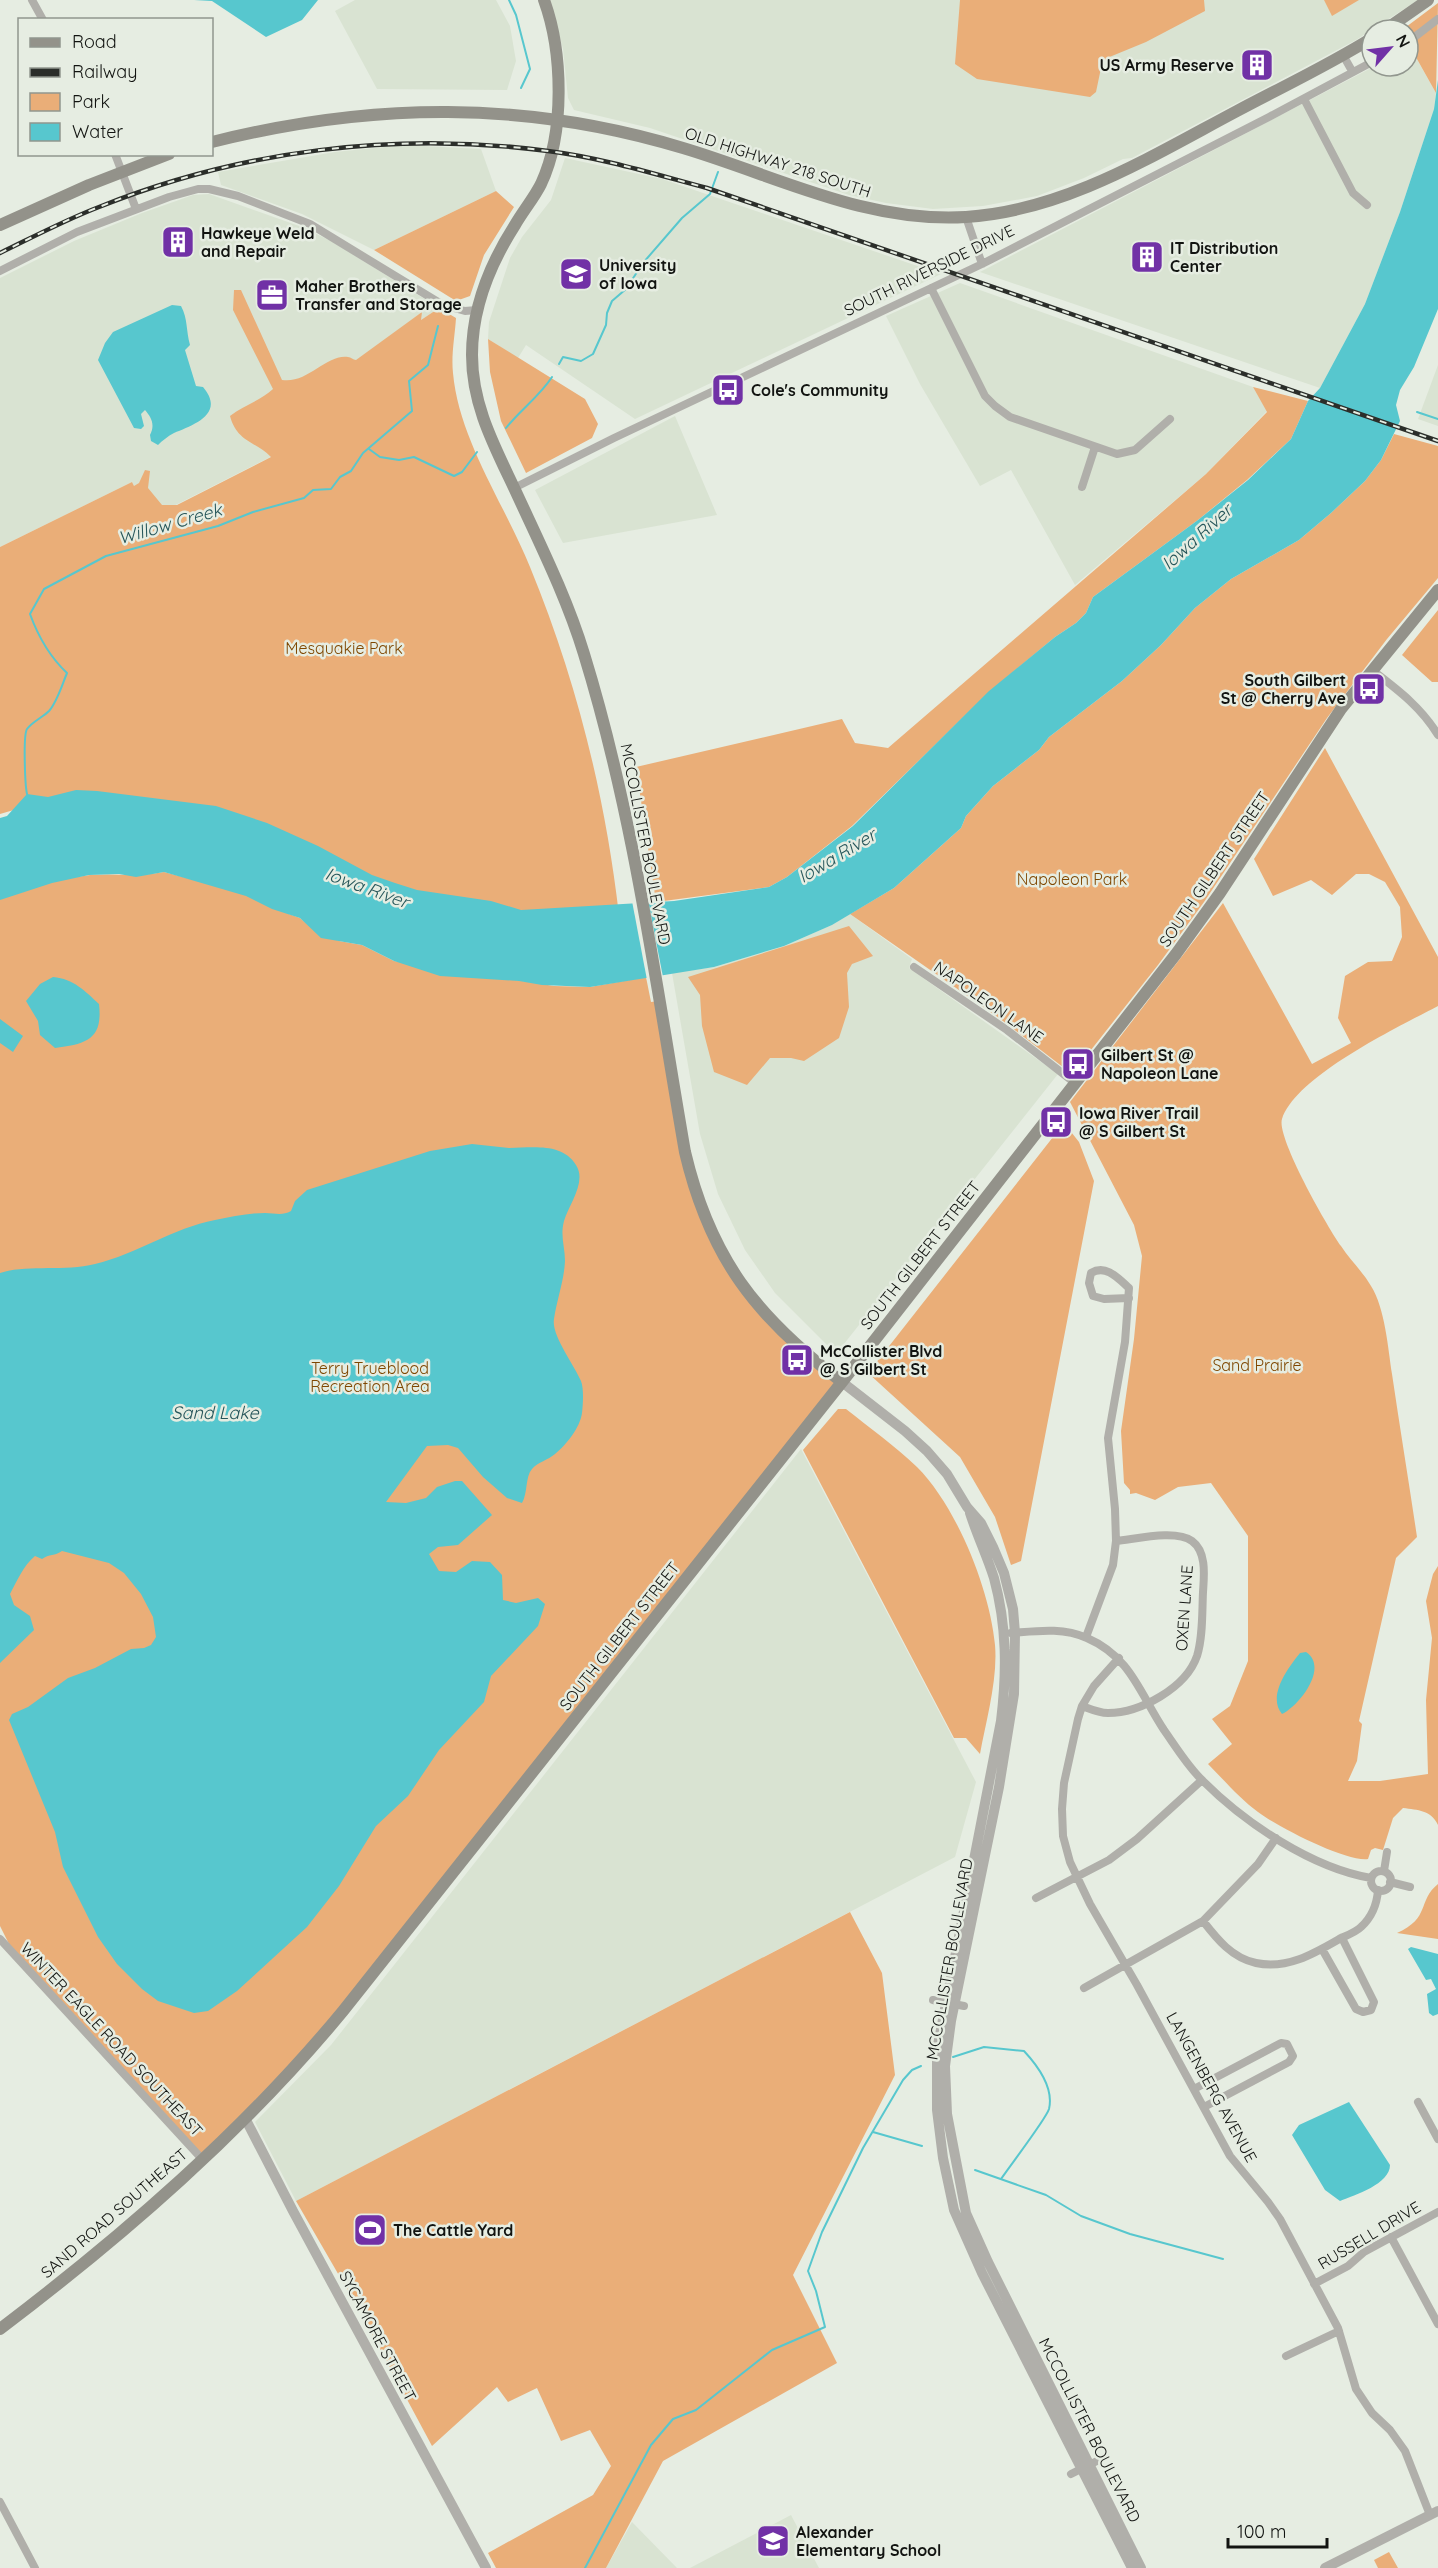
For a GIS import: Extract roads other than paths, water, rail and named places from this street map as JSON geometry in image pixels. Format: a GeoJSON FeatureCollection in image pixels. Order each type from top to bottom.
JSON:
{"type":"FeatureCollection","features":[{"type":"Feature","properties":{"kind":"main road","name":"MCCOLLISTER BOULEVARD"},"geometry":{"type":"LineString","coordinates":[[544,0],[553,27],[557,56],[558,119],[546,171],[540,186],[499,251],[485,282],[477,310],[472,354],[477,400],[490,440],[559,586],[584,653],[610,748],[638,883],[691,1178],[717,1246],[743,1287],[773,1324],[842,1382]]}},
{"type":"Feature","properties":{"kind":"main road"},"geometry":{"type":"LineString","coordinates":[[1402,18],[1428,0]]}},
{"type":"Feature","properties":{"kind":"main road"},"geometry":{"type":"LineString","coordinates":[[1343,55],[1360,45]]}},
{"type":"Feature","properties":{"kind":"main road","name":"OLD HIGHWAY 218 SOUTH"},"geometry":{"type":"LineString","coordinates":[[213,142],[288,126],[386,112],[471,112],[558,119],[603,126],[648,138],[864,209],[906,216],[966,217],[1020,210],[1080,190],[1343,55]]}},
{"type":"Feature","properties":{"kind":"main road"},"geometry":{"type":"LineString","coordinates":[[0,225],[123,171],[164,156]]}},
{"type":"Feature","properties":{"kind":"main road","name":"SOUTH GILBERT STREET"},"geometry":{"type":"LineString","coordinates":[[245,2118],[306,2057],[344,2011],[842,1382],[1198,924],[1341,709],[1438,590]]}},
{"type":"Feature","properties":{"kind":"main road","name":"SAND ROAD SOUTHEAST"},"geometry":{"type":"LineString","coordinates":[[0,2329],[91,2257],[245,2118]]}},
{"type":"Feature","properties":{"kind":"street"},"geometry":{"type":"LineString","coordinates":[[32,0],[42,18]]}},
{"type":"Feature","properties":{"kind":"street"},"geometry":{"type":"LineString","coordinates":[[1420,33],[1438,19]]}},
{"type":"Feature","properties":{"kind":"street"},"geometry":{"type":"LineString","coordinates":[[1343,55],[1352,71]]}},
{"type":"Feature","properties":{"kind":"street","name":"SOUTH RIVERSIDE DRIVE"},"geometry":{"type":"LineString","coordinates":[[514,488],[614,438],[982,264],[1304,99],[1360,67]]}},
{"type":"Feature","properties":{"kind":"street"},"geometry":{"type":"LineString","coordinates":[[1304,99],[1353,193],[1367,205]]}},
{"type":"Feature","properties":{"kind":"street"},"geometry":{"type":"LineString","coordinates":[[117,156],[136,209]]}},
{"type":"Feature","properties":{"kind":"street"},"geometry":{"type":"LineString","coordinates":[[0,272],[77,232],[136,209],[198,189],[209,189],[238,196],[310,224],[443,304],[465,311],[477,310]]}},
{"type":"Feature","properties":{"kind":"street"},"geometry":{"type":"LineString","coordinates":[[966,217],[982,264]]}},
{"type":"Feature","properties":{"kind":"street"},"geometry":{"type":"LineString","coordinates":[[931,288],[985,396],[1013,418],[1117,454],[1129,453],[1170,418]]}},
{"type":"Feature","properties":{"kind":"street"},"geometry":{"type":"LineString","coordinates":[[1082,487],[1095,447]]}},
{"type":"Feature","properties":{"kind":"street"},"geometry":{"type":"LineString","coordinates":[[1372,670],[1409,698],[1437,732]]}},
{"type":"Feature","properties":{"kind":"street","name":"NAPOLEON LANE"},"geometry":{"type":"LineString","coordinates":[[914,967],[1007,1030],[1075,1083]]}},
{"type":"Feature","properties":{"kind":"street"},"geometry":{"type":"LineString","coordinates":[[1086,1637],[1106,1590],[1113,1565],[1116,1541],[1108,1438],[1125,1342],[1130,1288],[1106,1270],[1098,1269],[1091,1273],[1089,1282],[1093,1296],[1104,1299],[1129,1298]]}},
{"type":"Feature","properties":{"kind":"street","name":"MCCOLLISTER BOULEVARD"},"geometry":{"type":"LineString","coordinates":[[842,1382],[927,1451],[947,1474],[968,1507],[993,1576],[1010,1633],[1001,1721],[955,2004],[937,2050],[937,2110],[943,2158],[954,2210],[982,2273],[1141,2568]]}},
{"type":"Feature","properties":{"kind":"street","name":"OXEN LANE"},"geometry":{"type":"LineString","coordinates":[[1082,1706],[1097,1712],[1115,1713],[1148,1702],[1183,1680],[1196,1657],[1200,1644],[1203,1587],[1202,1555],[1199,1547],[1183,1536],[1173,1534],[1116,1541]]}},
{"type":"Feature","properties":{"kind":"street"},"geometry":{"type":"LineString","coordinates":[[1010,1633],[1056,1630],[1086,1637],[1119,1658],[1130,1671],[1174,1744],[1202,1780],[1276,1838],[1298,1851],[1352,1873],[1371,1878]]}},
{"type":"Feature","properties":{"kind":"street","name":"LANGENBERG AVENUE"},"geometry":{"type":"LineString","coordinates":[[1119,1658],[1094,1686],[1082,1706],[1064,1783],[1063,1836],[1077,1877],[1230,2156],[1280,2220],[1339,2331],[1356,2389],[1372,2413],[1390,2430],[1405,2451],[1434,2513]]}},
{"type":"Feature","properties":{"kind":"street"},"geometry":{"type":"LineString","coordinates":[[1036,1898],[1109,1860],[1137,1839],[1202,1780]]}},
{"type":"Feature","properties":{"kind":"street"},"geometry":{"type":"LineString","coordinates":[[1084,1988],[1203,1921],[1258,1864],[1276,1838]]}},
{"type":"Feature","properties":{"kind":"street"},"geometry":{"type":"LineString","coordinates":[[1384,1871],[1387,1852]]}},
{"type":"Feature","properties":{"kind":"street"},"geometry":{"type":"LineString","coordinates":[[1378,1890],[1371,1883],[1371,1878],[1374,1873],[1384,1871]]}},
{"type":"Feature","properties":{"kind":"street"},"geometry":{"type":"LineString","coordinates":[[1378,1890],[1388,1887],[1390,1882],[1388,1874],[1384,1871]]}},
{"type":"Feature","properties":{"kind":"street"},"geometry":{"type":"LineString","coordinates":[[1390,1882],[1410,1887]]}},
{"type":"Feature","properties":{"kind":"street"},"geometry":{"type":"LineString","coordinates":[[1203,1921],[1221,1944],[1239,1957],[1255,1963],[1280,1965],[1305,1958],[1362,1927],[1376,1907],[1378,1890]]}},
{"type":"Feature","properties":{"kind":"street"},"geometry":{"type":"LineString","coordinates":[[1322,1949],[1356,2009],[1363,2012],[1371,2010],[1374,2002],[1342,1938]]}},
{"type":"Feature","properties":{"kind":"street","name":"WINTER EAGLE ROAD SOUTHEAST"},"geometry":{"type":"LineString","coordinates":[[0,1939],[202,2159]]}},
{"type":"Feature","properties":{"kind":"street"},"geometry":{"type":"LineString","coordinates":[[933,2000],[955,2004]]}},
{"type":"Feature","properties":{"kind":"street"},"geometry":{"type":"LineString","coordinates":[[1194,2090],[1281,2043],[1287,2044],[1292,2049],[1293,2055],[1289,2062],[1203,2107]]}},
{"type":"Feature","properties":{"kind":"street"},"geometry":{"type":"LineString","coordinates":[[1418,2102],[1438,2139]]}},
{"type":"Feature","properties":{"kind":"street","name":"SYCAMORE STREET"},"geometry":{"type":"LineString","coordinates":[[245,2118],[486,2568]]}},
{"type":"Feature","properties":{"kind":"street","name":"RUSSELL DRIVE"},"geometry":{"type":"LineString","coordinates":[[1314,2284],[1438,2212]]}},
{"type":"Feature","properties":{"kind":"street"},"geometry":{"type":"LineString","coordinates":[[1392,2237],[1438,2324]]}},
{"type":"Feature","properties":{"kind":"street"},"geometry":{"type":"LineString","coordinates":[[1286,2356],[1339,2331]]}},
{"type":"Feature","properties":{"kind":"street"},"geometry":{"type":"LineString","coordinates":[[1071,2474],[1101,2459]]}},
{"type":"Feature","properties":{"kind":"street","name":"MCCOLLISTER BOULEVARD"},"geometry":{"type":"LineString","coordinates":[[1085,2467],[1132,2568]]}},
{"type":"Feature","properties":{"kind":"street"},"geometry":{"type":"LineString","coordinates":[[0,2502],[35,2568]]}},
{"type":"Feature","properties":{"kind":"street"},"geometry":{"type":"LineString","coordinates":[[1325,2568],[1434,2513]]}},
{"type":"Feature","properties":{"kind":"water"},"geometry":{"type":"Polygon","coordinates":[[[194,0],[318,0],[302,20],[266,37],[212,1],[194,0]]]}},
{"type":"Feature","properties":{"kind":"water","name":"Iowa River"},"geometry":{"type":"Polygon","coordinates":[[[1438,80],[1438,309],[1414,367],[1400,390],[1396,405],[1400,421],[1381,460],[1365,481],[1299,540],[1231,579],[1195,608],[1161,645],[1122,681],[1049,737],[1039,750],[993,786],[966,816],[961,828],[894,888],[832,925],[784,946],[714,967],[590,987],[440,976],[394,961],[362,945],[321,938],[300,918],[272,909],[246,896],[164,872],[136,877],[119,874],[89,875],[52,883],[0,900],[0,818],[7,816],[27,794],[48,797],[76,790],[216,806],[267,823],[318,846],[372,875],[395,883],[417,890],[491,901],[521,910],[674,901],[769,887],[787,877],[853,826],[989,691],[1055,637],[1076,623],[1086,613],[1093,597],[1198,520],[1248,480],[1291,439],[1308,401],[1320,388],[1365,304],[1400,212],[1434,109],[1438,80]]]}},
{"type":"Feature","properties":{"kind":"water"},"geometry":{"type":"Polygon","coordinates":[[[172,305],[181,306],[183,311],[190,345],[185,350],[196,386],[203,387],[211,404],[209,411],[198,422],[172,434],[158,445],[151,441],[151,419],[145,410],[141,414],[144,426],[141,429],[134,428],[98,360],[105,343],[113,332],[172,305]]]}},
{"type":"Feature","properties":{"kind":"water"},"geometry":{"type":"Polygon","coordinates":[[[53,977],[73,983],[99,1004],[98,1025],[95,1032],[84,1042],[55,1048],[40,1035],[38,1021],[26,1001],[40,984],[53,977]]]}},
{"type":"Feature","properties":{"kind":"water"},"geometry":{"type":"Polygon","coordinates":[[[0,1019],[23,1036],[13,1052],[0,1043],[0,1019]]]}},
{"type":"Feature","properties":{"kind":"water","name":"Sand Lake"},"geometry":{"type":"Polygon","coordinates":[[[472,1144],[554,1150],[570,1158],[579,1172],[576,1193],[563,1226],[565,1261],[554,1326],[582,1384],[581,1419],[564,1446],[532,1469],[528,1476],[522,1503],[507,1498],[483,1477],[458,1448],[448,1445],[427,1446],[386,1502],[406,1503],[426,1498],[437,1487],[462,1481],[492,1515],[458,1545],[438,1547],[429,1554],[439,1571],[456,1572],[472,1561],[490,1562],[502,1575],[503,1600],[516,1603],[538,1598],[545,1604],[538,1626],[491,1676],[484,1702],[439,1750],[408,1796],[376,1826],[339,1886],[307,1927],[237,1991],[208,2011],[194,2013],[158,2001],[142,1989],[117,1964],[98,1937],[63,1867],[55,1832],[9,1720],[12,1714],[28,1707],[68,1678],[95,1668],[131,1649],[151,1645],[156,1637],[153,1617],[141,1594],[124,1573],[109,1563],[62,1551],[42,1559],[35,1556],[18,1579],[10,1594],[14,1605],[30,1616],[34,1630],[0,1663],[0,1273],[11,1270],[71,1268],[95,1264],[200,1224],[246,1214],[285,1213],[291,1211],[295,1201],[307,1190],[430,1151],[472,1144]]]}},
{"type":"Feature","properties":{"kind":"water"},"geometry":{"type":"Polygon","coordinates":[[[1306,1652],[1312,1659],[1313,1676],[1297,1703],[1282,1714],[1277,1699],[1281,1682],[1300,1653],[1306,1652]]]}},
{"type":"Feature","properties":{"kind":"water"},"geometry":{"type":"Polygon","coordinates":[[[1411,1947],[1438,1954],[1438,2014],[1433,2016],[1429,2013],[1427,1994],[1436,1989],[1431,1979],[1426,1980],[1408,1949],[1411,1947]]]}},
{"type":"Feature","properties":{"kind":"water"},"geometry":{"type":"Polygon","coordinates":[[[1349,2102],[1390,2165],[1384,2178],[1378,2183],[1340,2201],[1325,2190],[1292,2135],[1299,2125],[1349,2102]]]}},
{"type":"Feature","properties":{"kind":"waterway","name":"Willow Creek"},"geometry":{"type":"LineString","coordinates":[[509,0],[516,15],[530,69],[521,88]]}},
{"type":"Feature","properties":{"kind":"waterway"},"geometry":{"type":"LineString","coordinates":[[727,148],[730,140]]}},
{"type":"Feature","properties":{"kind":"waterway"},"geometry":{"type":"LineString","coordinates":[[559,364],[563,357],[581,361],[593,354],[606,325],[607,313],[612,301],[626,289],[643,263],[682,218],[710,194],[718,172]]}},
{"type":"Feature","properties":{"kind":"waterway","name":"Willow Creek"},"geometry":{"type":"LineString","coordinates":[[27,794],[25,771],[27,729],[52,707],[67,673],[45,646],[30,614],[44,589],[106,556],[218,526],[253,512],[304,498],[313,490],[331,489],[340,477],[351,471],[363,453],[412,411],[409,381],[428,365],[438,326]]}},
{"type":"Feature","properties":{"kind":"waterway"},"geometry":{"type":"LineString","coordinates":[[506,428],[552,377]]}},
{"type":"Feature","properties":{"kind":"waterway"},"geometry":{"type":"LineString","coordinates":[[1417,412],[1438,419]]}},
{"type":"Feature","properties":{"kind":"waterway"},"geometry":{"type":"LineString","coordinates":[[369,449],[380,457],[399,460],[414,457],[454,476],[462,472],[477,452]]}},
{"type":"Feature","properties":{"kind":"waterway"},"geometry":{"type":"LineString","coordinates":[[953,2057],[984,2047],[1024,2051],[1047,2085],[1049,2109],[1001,2179]]}},
{"type":"Feature","properties":{"kind":"waterway"},"geometry":{"type":"LineString","coordinates":[[585,2568],[651,2445],[673,2419],[696,2410],[772,2350],[825,2327],[816,2291],[808,2271],[822,2232],[863,2148],[903,2080],[912,2070],[921,2066]]}},
{"type":"Feature","properties":{"kind":"waterway"},"geometry":{"type":"LineString","coordinates":[[873,2132],[922,2146]]}},
{"type":"Feature","properties":{"kind":"waterway"},"geometry":{"type":"LineString","coordinates":[[975,2170],[1046,2195],[1081,2216],[1130,2234],[1223,2259]]}},
{"type":"Feature","properties":{"kind":"railway"},"geometry":{"type":"LineString","coordinates":[[0,253],[86,212],[153,187],[208,171],[263,159],[320,150],[434,143],[491,145],[548,151],[609,162],[707,188],[1438,441]]}},
{"type":"Feature","properties":{"kind":"place","name":"US Army Reserve"},"geometry":{"type":"Point","coordinates":[1257,65]}},
{"type":"Feature","properties":{"kind":"place","name":"Hawkeye Weld and Repair"},"geometry":{"type":"Point","coordinates":[178,242]}},
{"type":"Feature","properties":{"kind":"place","name":"IT Distribution Center"},"geometry":{"type":"Point","coordinates":[1147,257]}},
{"type":"Feature","properties":{"kind":"place","name":"University of Iowa"},"geometry":{"type":"Point","coordinates":[576,274]}},
{"type":"Feature","properties":{"kind":"place","name":"Maher Brothers Transfer and Storage"},"geometry":{"type":"Point","coordinates":[272,295]}},
{"type":"Feature","properties":{"kind":"place","name":"Cole's Community"},"geometry":{"type":"Point","coordinates":[728,390]}},
{"type":"Feature","properties":{"kind":"place","name":"South Gilbert St @ Cherry Ave"},"geometry":{"type":"Point","coordinates":[1369,689]}},
{"type":"Feature","properties":{"kind":"place","name":"Gilbert St @ Napoleon Lane"},"geometry":{"type":"Point","coordinates":[1078,1064]}},
{"type":"Feature","properties":{"kind":"place","name":"Iowa River Trail @ S Gilbert St"},"geometry":{"type":"Point","coordinates":[1056,1122]}},
{"type":"Feature","properties":{"kind":"place","name":"McCollister Blvd @ S Gilbert St"},"geometry":{"type":"Point","coordinates":[797,1360]}},
{"type":"Feature","properties":{"kind":"place","name":"The Cattle Yard"},"geometry":{"type":"Point","coordinates":[370,2230]}},
{"type":"Feature","properties":{"kind":"place","name":"Alexander Elementary School"},"geometry":{"type":"Point","coordinates":[773,2541]}},
{"type":"Feature","properties":{"kind":"park label","name":"Mesquakie Park"},"geometry":{"type":"Point","coordinates":[344,648]}},
{"type":"Feature","properties":{"kind":"park label","name":"Napoleon Park"},"geometry":{"type":"Point","coordinates":[1072,879]}},
{"type":"Feature","properties":{"kind":"park label","name":"Sand Prairie"},"geometry":{"type":"Point","coordinates":[1257,1365]}},
{"type":"Feature","properties":{"kind":"park label","name":"Terry Trueblood Recreation Area"},"geometry":{"type":"Point","coordinates":[370,1377]}}]}
